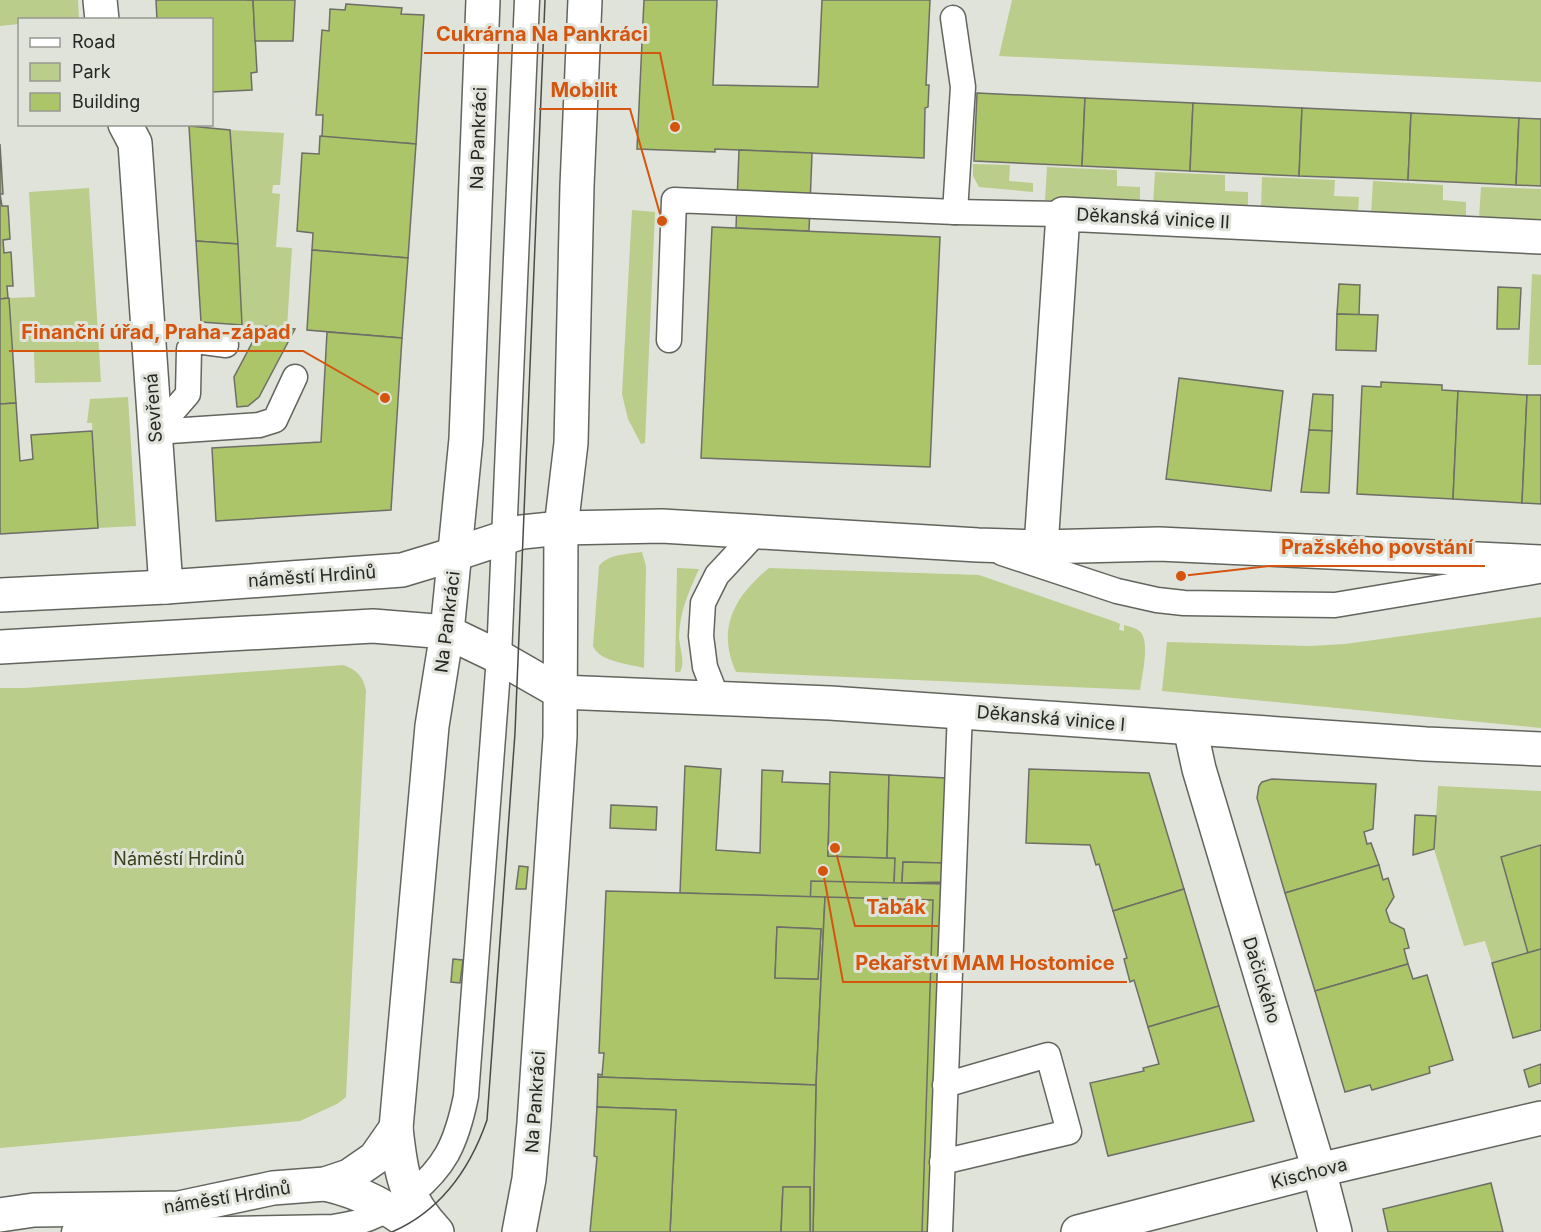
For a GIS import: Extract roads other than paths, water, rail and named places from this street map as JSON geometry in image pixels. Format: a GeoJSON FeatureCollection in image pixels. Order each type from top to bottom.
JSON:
{"type":"FeatureCollection","features":[{"type":"Feature","properties":{"kind":"street"},"geometry":{"type":"LineString","coordinates":[[100,0],[102,18]]}},
{"type":"Feature","properties":{"kind":"street","name":"Na Pankráci"},"geometry":{"type":"LineString","coordinates":[[437,1232],[421,1215],[399,1202],[403,1177],[396,1128],[432,726],[447,632],[466,439],[483,0]]}},
{"type":"Feature","properties":{"kind":"street","name":"Na Pankráci"},"geometry":{"type":"LineString","coordinates":[[519,1232],[529,1179],[534,1123],[558,762],[561,528],[571,443],[577,186],[585,0]]}},
{"type":"Feature","properties":{"kind":"street","name":"Sevřená"},"geometry":{"type":"LineString","coordinates":[[126,126],[135,143],[166,587]]}},
{"type":"Feature","properties":{"kind":"street","name":"Děkanská vinice Ⅱ"},"geometry":{"type":"LineString","coordinates":[[1041,547],[1063,214],[1541,237]]}},
{"type":"Feature","properties":{"kind":"street"},"geometry":{"type":"LineString","coordinates":[[561,528],[662,526],[978,545],[1041,547],[1159,544],[1541,562]]}},
{"type":"Feature","properties":{"kind":"street","name":"náměstí Hrdinů"},"geometry":{"type":"LineString","coordinates":[[0,595],[166,587],[402,570],[522,532],[561,528]]}},
{"type":"Feature","properties":{"kind":"street"},"geometry":{"type":"LineString","coordinates":[[0,647],[373,626],[447,632],[499,657],[560,692]]}},
{"type":"Feature","properties":{"kind":"street","name":"Děkanská vinice Ⅰ"},"geometry":{"type":"LineString","coordinates":[[560,692],[960,711],[1426,744],[1541,749]]}},
{"type":"Feature","properties":{"kind":"street","name":"Dačického"},"geometry":{"type":"LineString","coordinates":[[1190,728],[1199,769],[1319,1170],[1335,1232]]}},
{"type":"Feature","properties":{"kind":"street","name":"Kischova"},"geometry":{"type":"LineString","coordinates":[[1078,1232],[1319,1170],[1541,1118]]}},
{"type":"Feature","properties":{"kind":"street","name":"náměstí Hrdinů"},"geometry":{"type":"LineString","coordinates":[[0,1215],[34,1210],[179,1208],[273,1188],[325,1184],[349,1176],[375,1158],[396,1128]]}},
{"type":"Feature","properties":{"kind":"street"},"geometry":{"type":"LineString","coordinates":[[325,1184],[399,1202],[421,1232]]}},
{"type":"Feature","properties":{"kind":"lane"},"geometry":{"type":"LineString","coordinates":[[74,1232],[333,1227],[370,1218],[399,1202],[429,1176],[447,1154],[461,1118],[466,1096],[499,657],[527,0]]}},
{"type":"Feature","properties":{"kind":"lane"},"geometry":{"type":"LineString","coordinates":[[954,18],[963,87],[955,212]]}},
{"type":"Feature","properties":{"kind":"lane"},"geometry":{"type":"LineString","coordinates":[[669,340],[674,200],[955,212],[1063,214]]}},
{"type":"Feature","properties":{"kind":"lane"},"geometry":{"type":"LineString","coordinates":[[155,432],[188,394],[189,349],[196,341],[226,345]]}},
{"type":"Feature","properties":{"kind":"lane"},"geometry":{"type":"LineString","coordinates":[[155,432],[260,425],[275,420],[295,377]]}},
{"type":"Feature","properties":{"kind":"lane"},"geometry":{"type":"LineString","coordinates":[[717,698],[705,667],[701,636],[703,603],[717,575],[756,532]]}},
{"type":"Feature","properties":{"kind":"lane"},"geometry":{"type":"LineString","coordinates":[[978,545],[1117,591],[1157,600],[1184,603],[1335,605],[1541,571]]}},
{"type":"Feature","properties":{"kind":"lane"},"geometry":{"type":"LineString","coordinates":[[940,1232],[960,711]]}},
{"type":"Feature","properties":{"kind":"lane"},"geometry":{"type":"LineString","coordinates":[[942,1162],[1069,1132],[1048,1055],[945,1085]]}},
{"type":"Feature","properties":{"kind":"tram line"},"geometry":{"type":"LineString","coordinates":[[392,1232],[425,1213],[451,1187],[472,1155],[487,1120],[515,733],[545,0]]}},
{"type":"Feature","properties":{"kind":"place","name":"Cukrárna Na Pankráci"},"geometry":{"type":"Point","coordinates":[675,127]}},
{"type":"Feature","properties":{"kind":"place","name":"Mobilit"},"geometry":{"type":"Point","coordinates":[662,221]}},
{"type":"Feature","properties":{"kind":"place","name":"Finanční úřad, Praha-západ"},"geometry":{"type":"Point","coordinates":[385,398]}},
{"type":"Feature","properties":{"kind":"place","name":"Pražského povstání"},"geometry":{"type":"Point","coordinates":[1181,576]}},
{"type":"Feature","properties":{"kind":"place","name":"Tabák"},"geometry":{"type":"Point","coordinates":[835,848]}},
{"type":"Feature","properties":{"kind":"place","name":"Pekařství MAM Hostomice"},"geometry":{"type":"Point","coordinates":[823,871]}},
{"type":"Feature","properties":{"kind":"park label","name":"Náměstí Hrdinů"},"geometry":{"type":"Point","coordinates":[179,858]}}]}
